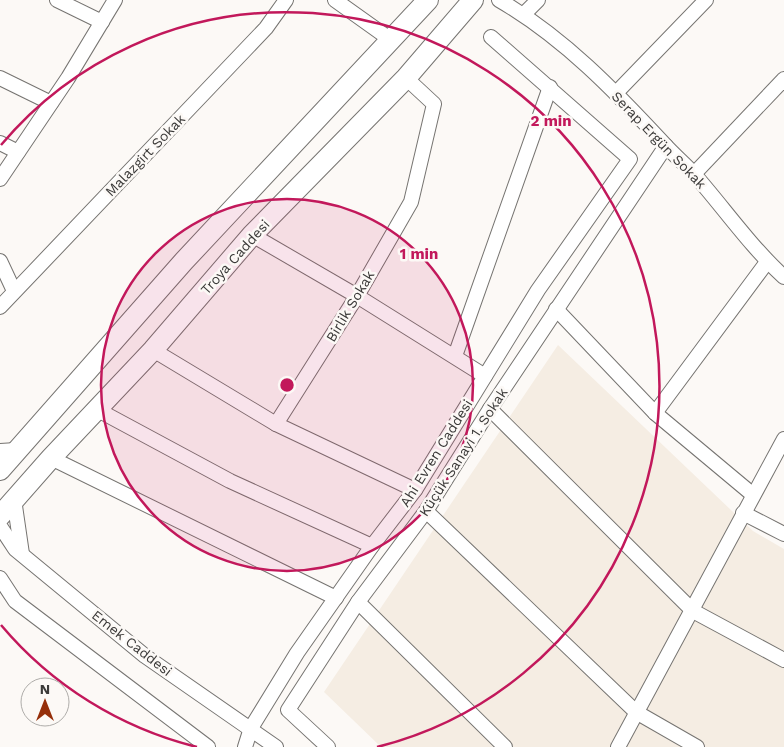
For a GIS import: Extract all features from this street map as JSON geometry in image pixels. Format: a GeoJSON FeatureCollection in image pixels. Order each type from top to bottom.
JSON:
{"type":"FeatureCollection","features":[{"type":"Feature","properties":{"kind":"main road"},"geometry":{"type":"LineString","coordinates":[[0,470],[8,451],[428,0]]}},
{"type":"Feature","properties":{"kind":"main road","name":"Troya Caddesi"},"geometry":{"type":"LineString","coordinates":[[0,516],[51,458],[153,350],[252,235],[406,78],[473,0]]}},
{"type":"Feature","properties":{"kind":"street"},"geometry":{"type":"LineString","coordinates":[[57,0],[102,22]]}},
{"type":"Feature","properties":{"kind":"street"},"geometry":{"type":"LineString","coordinates":[[0,179],[51,103],[115,0]]}},
{"type":"Feature","properties":{"kind":"street","name":"Malazgirt Sokak"},"geometry":{"type":"LineString","coordinates":[[0,306],[266,28],[286,0]]}},
{"type":"Feature","properties":{"kind":"street"},"geometry":{"type":"LineString","coordinates":[[334,0],[391,40]]}},
{"type":"Feature","properties":{"kind":"street","name":"Serap Ergün Sokak"},"geometry":{"type":"LineString","coordinates":[[500,0],[524,14],[570,50],[616,93],[694,174],[767,262],[784,277]]}},
{"type":"Feature","properties":{"kind":"street"},"geometry":{"type":"LineString","coordinates":[[524,14],[538,0]]}},
{"type":"Feature","properties":{"kind":"street"},"geometry":{"type":"LineString","coordinates":[[616,93],[706,0]]}},
{"type":"Feature","properties":{"kind":"street"},"geometry":{"type":"LineString","coordinates":[[455,356],[550,87],[491,37]]}},
{"type":"Feature","properties":{"kind":"street"},"geometry":{"type":"LineString","coordinates":[[0,78],[51,103]]}},
{"type":"Feature","properties":{"kind":"street","name":"Birlik Sokak"},"geometry":{"type":"LineString","coordinates":[[276,424],[357,296],[411,202],[434,104],[406,78]]}},
{"type":"Feature","properties":{"kind":"street","name":"Ahi Evren Caddesi"},"geometry":{"type":"LineString","coordinates":[[245,747],[251,728],[297,653],[372,546],[415,490],[538,290],[630,159],[550,87]]}},
{"type":"Feature","properties":{"kind":"street"},"geometry":{"type":"LineString","coordinates":[[694,174],[781,89]]}},
{"type":"Feature","properties":{"kind":"street"},"geometry":{"type":"LineString","coordinates":[[0,143],[18,152]]}},
{"type":"Feature","properties":{"kind":"street","name":"Küçük Sanayi 1. Sokak"},"geometry":{"type":"LineString","coordinates":[[328,747],[288,710],[358,602],[426,511],[490,409],[666,146]]}},
{"type":"Feature","properties":{"kind":"street"},"geometry":{"type":"LineString","coordinates":[[252,235],[357,296],[484,376]]}},
{"type":"Feature","properties":{"kind":"street"},"geometry":{"type":"LineString","coordinates":[[0,261],[14,291]]}},
{"type":"Feature","properties":{"kind":"street"},"geometry":{"type":"LineString","coordinates":[[655,413],[767,262]]}},
{"type":"Feature","properties":{"kind":"street"},"geometry":{"type":"LineString","coordinates":[[556,309],[655,413],[752,494]]}},
{"type":"Feature","properties":{"kind":"street"},"geometry":{"type":"LineString","coordinates":[[153,350],[276,424],[415,490]]}},
{"type":"Feature","properties":{"kind":"street"},"geometry":{"type":"LineString","coordinates":[[490,409],[693,611],[784,660]]}},
{"type":"Feature","properties":{"kind":"street"},"geometry":{"type":"LineString","coordinates":[[98,410],[230,481],[372,546]]}},
{"type":"Feature","properties":{"kind":"street"},"geometry":{"type":"LineString","coordinates":[[618,747],[693,611],[742,513],[784,438]]}},
{"type":"Feature","properties":{"kind":"street"},"geometry":{"type":"LineString","coordinates":[[51,458],[336,598]]}},
{"type":"Feature","properties":{"kind":"street"},"geometry":{"type":"LineString","coordinates":[[14,499],[22,554]]}},
{"type":"Feature","properties":{"kind":"street"},"geometry":{"type":"LineString","coordinates":[[426,511],[636,712],[697,747]]}},
{"type":"Feature","properties":{"kind":"street"},"geometry":{"type":"LineString","coordinates":[[742,513],[784,534]]}},
{"type":"Feature","properties":{"kind":"street","name":"Emek Caddesi"},"geometry":{"type":"LineString","coordinates":[[0,526],[15,548],[145,656],[276,747]]}},
{"type":"Feature","properties":{"kind":"street"},"geometry":{"type":"LineString","coordinates":[[0,578],[15,601]]}},
{"type":"Feature","properties":{"kind":"street"},"geometry":{"type":"LineString","coordinates":[[0,595],[15,601],[208,747]]}},
{"type":"Feature","properties":{"kind":"street"},"geometry":{"type":"LineString","coordinates":[[358,602],[506,747]]}},
{"type":"Feature","properties":{"kind":"shaded area"},"geometry":{"type":"Polygon","coordinates":[[[558,345],[753,531],[784,549],[784,747],[381,747],[324,692],[558,345]]]}}]}
